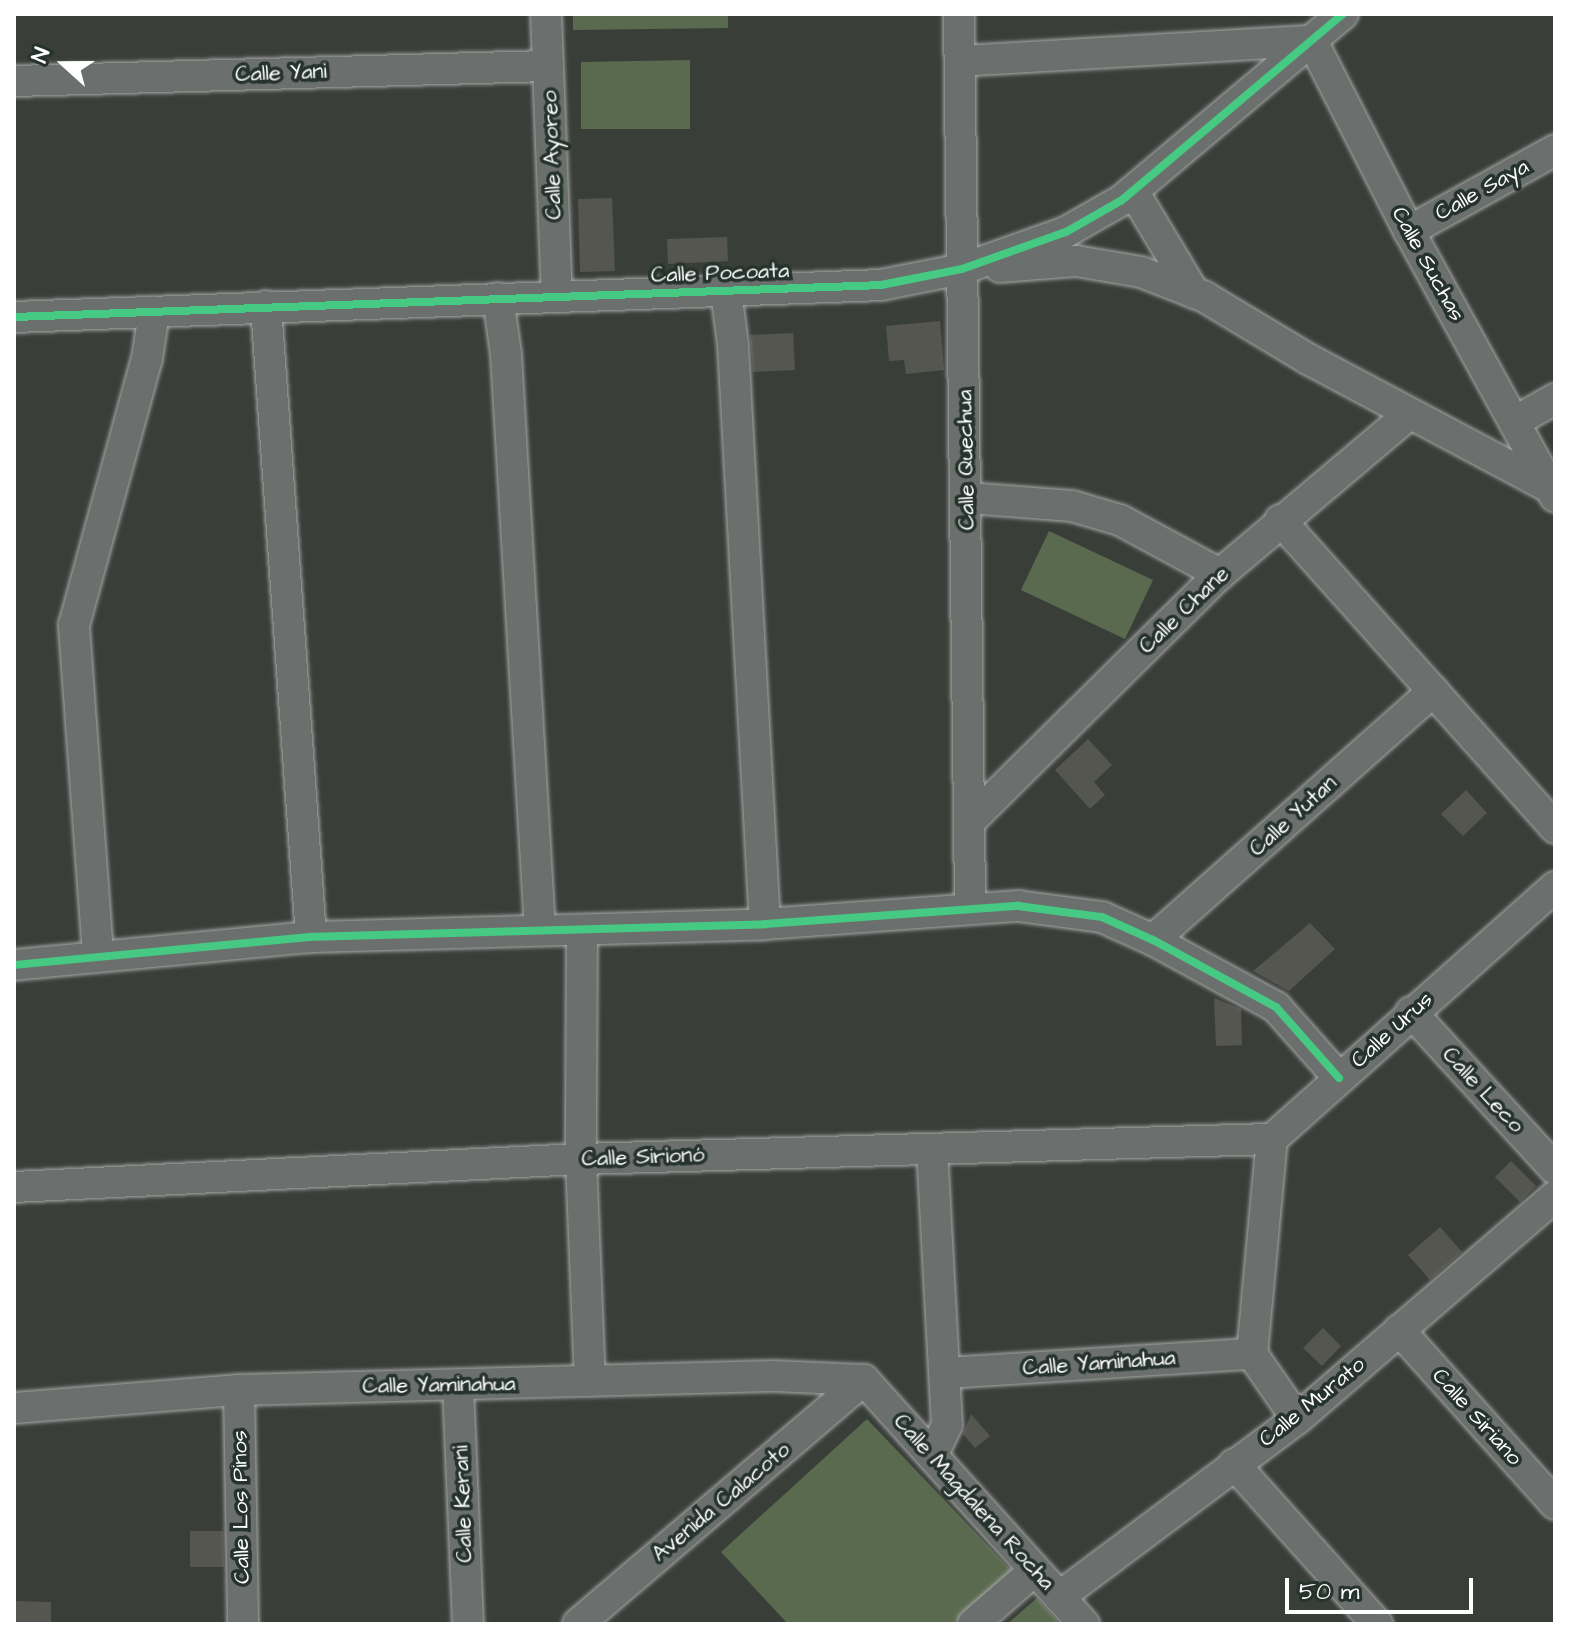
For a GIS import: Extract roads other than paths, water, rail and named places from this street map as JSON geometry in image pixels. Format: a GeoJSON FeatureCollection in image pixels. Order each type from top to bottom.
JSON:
{"type":"FeatureCollection","features":[{"type":"Feature","properties":{"kind":"street","name":"Calle Ayoreo"},"geometry":{"type":"LineString","coordinates":[[546,14],[557,296]]}},
{"type":"Feature","properties":{"kind":"street","name":"Calle Quechua"},"geometry":{"type":"LineString","coordinates":[[959,14],[968,498],[970,906]]}},
{"type":"Feature","properties":{"kind":"street","name":"Calle Pocoata"},"geometry":{"type":"LineString","coordinates":[[14,317],[881,285],[962,269],[1066,232],[1133,191],[1343,14]]}},
{"type":"Feature","properties":{"kind":"street"},"geometry":{"type":"LineString","coordinates":[[960,61],[1312,41]]}},
{"type":"Feature","properties":{"kind":"street","name":"Calle Suchas"},"geometry":{"type":"LineString","coordinates":[[1312,41],[1409,231],[1552,490]]}},
{"type":"Feature","properties":{"kind":"street","name":"Calle Yani"},"geometry":{"type":"LineString","coordinates":[[14,81],[548,66]]}},
{"type":"Feature","properties":{"kind":"street","name":"Calle Saya"},"geometry":{"type":"LineString","coordinates":[[1409,231],[1555,150]]}},
{"type":"Feature","properties":{"kind":"street"},"geometry":{"type":"LineString","coordinates":[[1133,191],[1194,293]]}},
{"type":"Feature","properties":{"kind":"street"},"geometry":{"type":"LineString","coordinates":[[962,269],[1076,261],[1141,272],[1194,293],[1552,490]]}},
{"type":"Feature","properties":{"kind":"street"},"geometry":{"type":"LineString","coordinates":[[726,291],[733,345],[765,924]]}},
{"type":"Feature","properties":{"kind":"street"},"geometry":{"type":"LineString","coordinates":[[498,298],[506,354],[540,929]]}},
{"type":"Feature","properties":{"kind":"street"},"geometry":{"type":"LineString","coordinates":[[266,306],[311,937]]}},
{"type":"Feature","properties":{"kind":"street"},"geometry":{"type":"LineString","coordinates":[[98,954],[74,625],[147,359],[154,312]]}},
{"type":"Feature","properties":{"kind":"street"},"geometry":{"type":"LineString","coordinates":[[1516,421],[1555,399]]}},
{"type":"Feature","properties":{"kind":"street","name":"Calle Chane"},"geometry":{"type":"LineString","coordinates":[[971,820],[1220,574],[1280,520],[1409,414]]}},
{"type":"Feature","properties":{"kind":"street"},"geometry":{"type":"LineString","coordinates":[[968,498],[1072,506],[1108,516],[1220,574]]}},
{"type":"Feature","properties":{"kind":"street"},"geometry":{"type":"LineString","coordinates":[[1280,520],[1555,828]]}},
{"type":"Feature","properties":{"kind":"street","name":"Calle Yutan"},"geometry":{"type":"LineString","coordinates":[[1153,940],[1433,691]]}},
{"type":"Feature","properties":{"kind":"street","name":"Calle Urus"},"geometry":{"type":"LineString","coordinates":[[1272,1139],[1411,1012],[1555,887]]}},
{"type":"Feature","properties":{"kind":"street"},"geometry":{"type":"LineString","coordinates":[[14,965],[98,954],[311,937],[765,924],[970,906],[1018,906],[1102,917],[1153,940],[1276,1007],[1339,1078]]}},
{"type":"Feature","properties":{"kind":"street"},"geometry":{"type":"LineString","coordinates":[[582,930],[581,1159],[590,1381]]}},
{"type":"Feature","properties":{"kind":"street","name":"Calle Leco"},"geometry":{"type":"LineString","coordinates":[[1411,1012],[1555,1169]]}},
{"type":"Feature","properties":{"kind":"street"},"geometry":{"type":"LineString","coordinates":[[1272,1139],[1252,1354],[1297,1419]]}},
{"type":"Feature","properties":{"kind":"street","name":"Calle Sirionó"},"geometry":{"type":"LineString","coordinates":[[14,1187],[581,1159],[1272,1139]]}},
{"type":"Feature","properties":{"kind":"street"},"geometry":{"type":"LineString","coordinates":[[932,1149],[947,1425],[932,1456]]}},
{"type":"Feature","properties":{"kind":"street","name":"Calle Murato"},"geometry":{"type":"LineString","coordinates":[[1059,1597],[1297,1419],[1555,1196]]}},
{"type":"Feature","properties":{"kind":"street","name":"Calle Siriano"},"geometry":{"type":"LineString","coordinates":[[1399,1330],[1555,1504]]}},
{"type":"Feature","properties":{"kind":"street","name":"Calle Yaminahua"},"geometry":{"type":"LineString","coordinates":[[946,1373],[1252,1354]]}},
{"type":"Feature","properties":{"kind":"street","name":"Calle Yaminahua"},"geometry":{"type":"LineString","coordinates":[[14,1408],[239,1390],[774,1376],[864,1380]]}},
{"type":"Feature","properties":{"kind":"street","name":"Calle Magdalena Rocha"},"geometry":{"type":"LineString","coordinates":[[864,1380],[1084,1624]]}},
{"type":"Feature","properties":{"kind":"street","name":"Avenida Calacoto"},"geometry":{"type":"LineString","coordinates":[[578,1624],[864,1380]]}},
{"type":"Feature","properties":{"kind":"street","name":"Calle Kerani"},"geometry":{"type":"LineString","coordinates":[[458,1385],[468,1624]]}},
{"type":"Feature","properties":{"kind":"street","name":"Calle Los Pinos"},"geometry":{"type":"LineString","coordinates":[[239,1390],[243,1624]]}},
{"type":"Feature","properties":{"kind":"street"},"geometry":{"type":"LineString","coordinates":[[1234,1464],[1377,1624]]}},
{"type":"Feature","properties":{"kind":"street"},"geometry":{"type":"LineString","coordinates":[[973,1624],[1035,1570]]}}]}
